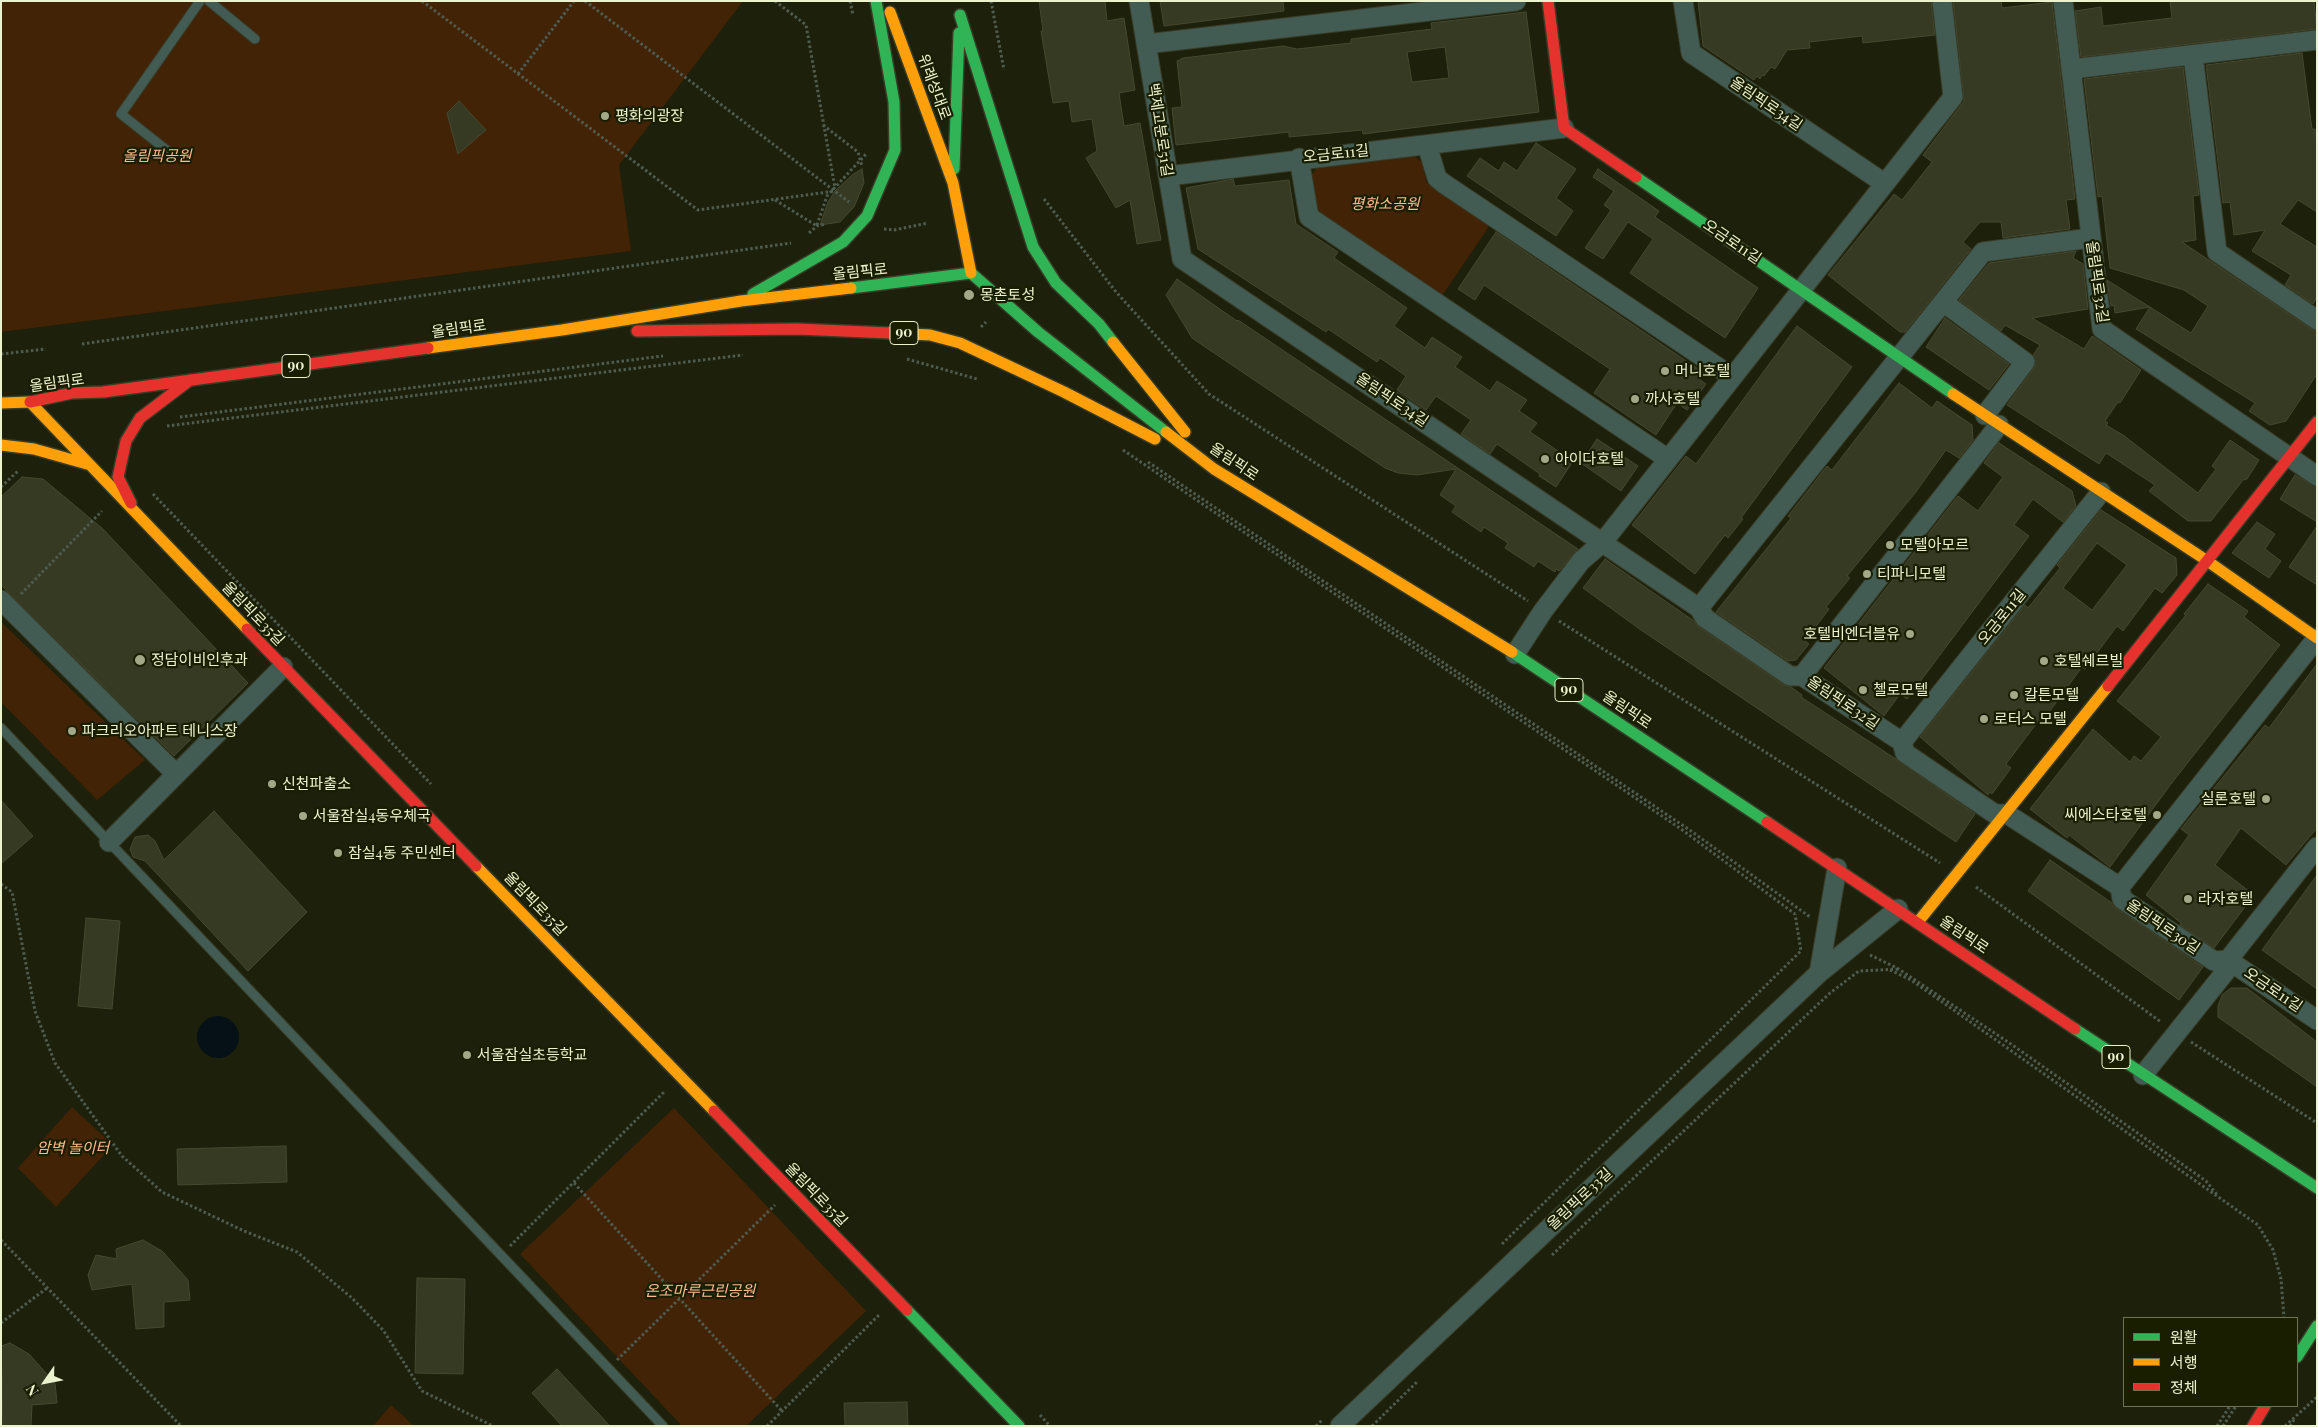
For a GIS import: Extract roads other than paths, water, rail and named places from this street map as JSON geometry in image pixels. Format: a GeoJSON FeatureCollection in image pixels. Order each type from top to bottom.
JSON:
{"type":"FeatureCollection","features":[{"type":"Feature","properties":{"kind":"main road"},"geometry":{"type":"LineString","coordinates":[[741,301],[819,258],[843,242],[867,216],[895,150],[894,102],[876,1]]}},
{"type":"Feature","properties":{"kind":"main road","name":"위례성대로"},"geometry":{"type":"LineString","coordinates":[[886,1],[954,184],[970,273]]}},
{"type":"Feature","properties":{"kind":"main road","name":"위례성대로"},"geometry":{"type":"LineString","coordinates":[[954,184],[960,15],[958,1]]}},
{"type":"Feature","properties":{"kind":"main road"},"geometry":{"type":"LineString","coordinates":[[1548,1],[1564,128]]}},
{"type":"Feature","properties":{"kind":"main road"},"geometry":{"type":"LineString","coordinates":[[960,15],[1033,247],[1056,283],[1098,324],[1214,469]]}},
{"type":"Feature","properties":{"kind":"main road","name":"오금로11길"},"geometry":{"type":"LineString","coordinates":[[1564,128],[1992,420],[2206,560],[2317,638]]}},
{"type":"Feature","properties":{"kind":"main road","name":"올림픽로"},"geometry":{"type":"LineString","coordinates":[[1,404],[30,402],[72,393],[103,392],[562,330],[741,301],[970,273],[1038,332],[1214,469],[1515,654],[1918,922],[2143,1075],[2317,1188]]}},
{"type":"Feature","properties":{"kind":"main road","name":"90"},"geometry":{"type":"LineString","coordinates":[[562,330],[683,332],[797,328],[930,335],[960,343],[1064,392],[1214,469]]}},
{"type":"Feature","properties":{"kind":"main road"},"geometry":{"type":"LineString","coordinates":[[138,517],[118,477],[126,441],[140,418],[190,380]]}},
{"type":"Feature","properties":{"kind":"main road","name":"올림픽로35길"},"geometry":{"type":"LineString","coordinates":[[30,402],[138,517],[1019,1426]]}},
{"type":"Feature","properties":{"kind":"main road"},"geometry":{"type":"LineString","coordinates":[[1918,922],[2007,814],[2317,422]]}},
{"type":"Feature","properties":{"kind":"main road"},"geometry":{"type":"LineString","coordinates":[[1,445],[34,449],[87,464]]}},
{"type":"Feature","properties":{"kind":"main road"},"geometry":{"type":"LineString","coordinates":[[2298,1355],[2317,1326]]}},
{"type":"Feature","properties":{"kind":"main road"},"geometry":{"type":"LineString","coordinates":[[2253,1426],[2265,1407]]}},
{"type":"Feature","properties":{"kind":"street","name":"백제고분로51길"},"geometry":{"type":"LineString","coordinates":[[1139,1],[1182,259]]}},
{"type":"Feature","properties":{"kind":"street"},"geometry":{"type":"LineString","coordinates":[[1146,44],[1516,1]]}},
{"type":"Feature","properties":{"kind":"street","name":"올림픽로34길"},"geometry":{"type":"LineString","coordinates":[[1683,1],[1691,53],[1884,183]]}},
{"type":"Feature","properties":{"kind":"street"},"geometry":{"type":"LineString","coordinates":[[1515,654],[1543,611],[1580,561],[1603,542],[1731,376],[1952,97],[1942,1]]}},
{"type":"Feature","properties":{"kind":"street","name":"올림픽로32길"},"geometry":{"type":"LineString","coordinates":[[2063,1],[2102,329],[2317,476]]}},
{"type":"Feature","properties":{"kind":"street"},"geometry":{"type":"LineString","coordinates":[[2072,69],[2316,43]]}},
{"type":"Feature","properties":{"kind":"street"},"geometry":{"type":"LineString","coordinates":[[2193,55],[2217,252],[2317,320]]}},
{"type":"Feature","properties":{"kind":"street","name":"오금로11길"},"geometry":{"type":"LineString","coordinates":[[1168,176],[1299,158],[1564,128]]}},
{"type":"Feature","properties":{"kind":"street"},"geometry":{"type":"LineString","coordinates":[[1427,145],[1437,178],[1443,183],[1731,376]]}},
{"type":"Feature","properties":{"kind":"street"},"geometry":{"type":"LineString","coordinates":[[1299,158],[1309,217],[1668,459]]}},
{"type":"Feature","properties":{"kind":"street"},"geometry":{"type":"LineString","coordinates":[[1699,608],[1983,252],[2090,238]]}},
{"type":"Feature","properties":{"kind":"street","name":"올림픽로34길"},"geometry":{"type":"LineString","coordinates":[[1182,259],[1603,542]]}},
{"type":"Feature","properties":{"kind":"street"},"geometry":{"type":"LineString","coordinates":[[1802,676],[1992,420],[2025,362],[1943,302]]}},
{"type":"Feature","properties":{"kind":"street","name":"오금로11길"},"geometry":{"type":"LineString","coordinates":[[1902,742],[2101,492]]}},
{"type":"Feature","properties":{"kind":"street","name":"올림픽로32길"},"geometry":{"type":"LineString","coordinates":[[1603,542],[1699,608],[1705,618],[1790,676],[1802,676],[1902,742],[1905,753],[1995,814],[2007,814]]}},
{"type":"Feature","properties":{"kind":"street"},"geometry":{"type":"LineString","coordinates":[[5,604],[176,774]]}},
{"type":"Feature","properties":{"kind":"street","name":"오금로11길"},"geometry":{"type":"LineString","coordinates":[[2120,887],[2317,638]]}},
{"type":"Feature","properties":{"kind":"street"},"geometry":{"type":"LineString","coordinates":[[109,842],[283,667]]}},
{"type":"Feature","properties":{"kind":"street","name":"올림픽로30길"},"geometry":{"type":"LineString","coordinates":[[2007,814],[2120,887],[2122,899],[2214,961],[2228,960]]}},
{"type":"Feature","properties":{"kind":"street"},"geometry":{"type":"LineString","coordinates":[[2143,1075],[2226,972],[2228,960],[2317,847]]}},
{"type":"Feature","properties":{"kind":"street"},"geometry":{"type":"LineString","coordinates":[[1819,973],[1837,868]]}},
{"type":"Feature","properties":{"kind":"street","name":"올림픽로33길"},"geometry":{"type":"LineString","coordinates":[[1332,1422],[1819,973],[1898,909]]}},
{"type":"Feature","properties":{"kind":"street","name":"오금로11길"},"geometry":{"type":"LineString","coordinates":[[2228,960],[2317,1020]]}},
{"type":"Feature","properties":{"kind":"lane"},"geometry":{"type":"LineString","coordinates":[[169,152],[121,114],[200,1]]}},
{"type":"Feature","properties":{"kind":"lane"},"geometry":{"type":"LineString","coordinates":[[209,1],[255,39]]}},
{"type":"Feature","properties":{"kind":"lane"},"geometry":{"type":"LineString","coordinates":[[1,728],[663,1426]]}},
{"type":"Feature","properties":{"kind":"place","name":"평화의광장"},"geometry":{"type":"Point","coordinates":[605,116]}},
{"type":"Feature","properties":{"kind":"place","name":"몽촌토성"},"geometry":{"type":"Point","coordinates":[969,295]}},
{"type":"Feature","properties":{"kind":"place","name":"머니호텔"},"geometry":{"type":"Point","coordinates":[1665,371]}},
{"type":"Feature","properties":{"kind":"place","name":"까사호텔"},"geometry":{"type":"Point","coordinates":[1635,399]}},
{"type":"Feature","properties":{"kind":"place","name":"아이다호텔"},"geometry":{"type":"Point","coordinates":[1545,459]}},
{"type":"Feature","properties":{"kind":"place","name":"모텔아모르"},"geometry":{"type":"Point","coordinates":[1890,545]}},
{"type":"Feature","properties":{"kind":"place","name":"티파니모텔"},"geometry":{"type":"Point","coordinates":[1867,574]}},
{"type":"Feature","properties":{"kind":"place","name":"호텔비엔더블유"},"geometry":{"type":"Point","coordinates":[1910,634]}},
{"type":"Feature","properties":{"kind":"place","name":"정담이비인후과"},"geometry":{"type":"Point","coordinates":[140,660]}},
{"type":"Feature","properties":{"kind":"place","name":"호텔쉐르빌"},"geometry":{"type":"Point","coordinates":[2044,661]}},
{"type":"Feature","properties":{"kind":"place","name":"첼로모텔"},"geometry":{"type":"Point","coordinates":[1863,690]}},
{"type":"Feature","properties":{"kind":"place","name":"칼튼모텔"},"geometry":{"type":"Point","coordinates":[2014,695]}},
{"type":"Feature","properties":{"kind":"place","name":"로터스 모텔"},"geometry":{"type":"Point","coordinates":[1984,719]}},
{"type":"Feature","properties":{"kind":"place","name":"파크리오아파트 테니스장"},"geometry":{"type":"Point","coordinates":[72,731]}},
{"type":"Feature","properties":{"kind":"place","name":"신천파출소"},"geometry":{"type":"Point","coordinates":[272,784]}},
{"type":"Feature","properties":{"kind":"place","name":"실론호텔"},"geometry":{"type":"Point","coordinates":[2266,799]}},
{"type":"Feature","properties":{"kind":"place","name":"씨에스타호텔"},"geometry":{"type":"Point","coordinates":[2157,815]}},
{"type":"Feature","properties":{"kind":"place","name":"서울잠실4동우체국"},"geometry":{"type":"Point","coordinates":[303,816]}},
{"type":"Feature","properties":{"kind":"place","name":"잠실4동 주민센터"},"geometry":{"type":"Point","coordinates":[338,853]}},
{"type":"Feature","properties":{"kind":"place","name":"라자호텔"},"geometry":{"type":"Point","coordinates":[2188,899]}},
{"type":"Feature","properties":{"kind":"place","name":"서울잠실초등학교"},"geometry":{"type":"Point","coordinates":[467,1055]}},
{"type":"Feature","properties":{"kind":"park label","name":"올림픽공원"},"geometry":{"type":"Point","coordinates":[157,156]}},
{"type":"Feature","properties":{"kind":"park label","name":"평화소공원"},"geometry":{"type":"Point","coordinates":[1385,204]}},
{"type":"Feature","properties":{"kind":"park label","name":"암벽 놀이터"},"geometry":{"type":"Point","coordinates":[73,1148]}},
{"type":"Feature","properties":{"kind":"park label","name":"온조마루근린공원"},"geometry":{"type":"Point","coordinates":[700,1291]}}]}
